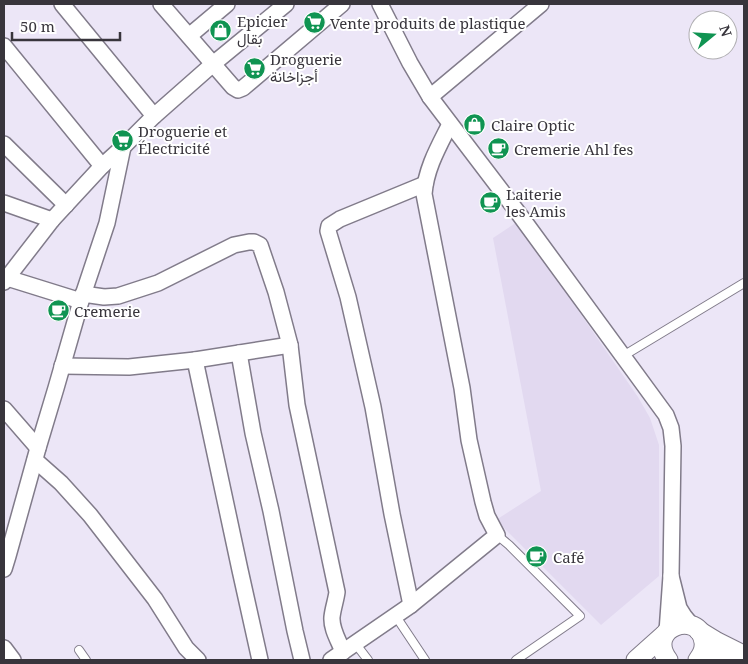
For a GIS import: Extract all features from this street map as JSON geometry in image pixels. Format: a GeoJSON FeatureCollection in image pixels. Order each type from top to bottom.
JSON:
{"type":"FeatureCollection","features":[{"type":"Feature","properties":{"kind":"street"},"geometry":{"type":"LineString","coordinates":[[62,4],[154,116]]}},
{"type":"Feature","properties":{"kind":"street"},"geometry":{"type":"LineString","coordinates":[[161,4],[233,87],[238,90],[243,88],[342,4]]}},
{"type":"Feature","properties":{"kind":"street"},"geometry":{"type":"LineString","coordinates":[[189,36],[228,4]]}},
{"type":"Feature","properties":{"kind":"street"},"geometry":{"type":"LineString","coordinates":[[286,4],[213,64],[154,116],[102,166],[52,220],[5,279],[82,298],[118,296],[158,282],[234,246],[257,242],[266,264],[290,345],[297,405],[337,592],[332,623],[343,652],[411,605],[497,535],[487,516],[469,440],[462,388],[424,194],[427,172],[450,124]]}},
{"type":"Feature","properties":{"kind":"street"},"geometry":{"type":"LineString","coordinates":[[380,4],[410,63],[430,97],[519,214],[666,415],[671,428],[672,446],[671,576],[666,633],[662,641],[662,648],[668,660]]}},
{"type":"Feature","properties":{"kind":"street"},"geometry":{"type":"LineString","coordinates":[[430,97],[541,4]]}},
{"type":"Feature","properties":{"kind":"street"},"geometry":{"type":"LineString","coordinates":[[4,46],[102,166]]}},
{"type":"Feature","properties":{"kind":"street"},"geometry":{"type":"LineString","coordinates":[[4,144],[66,205]]}},
{"type":"Feature","properties":{"kind":"street"},"geometry":{"type":"LineString","coordinates":[[4,568],[82,298],[107,223],[123,147]]}},
{"type":"Feature","properties":{"kind":"street"},"geometry":{"type":"LineString","coordinates":[[411,605],[392,514],[373,407],[348,297],[328,231],[330,226],[340,219],[425,184]]}},
{"type":"Feature","properties":{"kind":"street"},"geometry":{"type":"LineString","coordinates":[[4,203],[52,220]]}},
{"type":"Feature","properties":{"kind":"street"},"geometry":{"type":"LineString","coordinates":[[62,366],[129,367],[195,360],[290,345]]}},
{"type":"Feature","properties":{"kind":"street"},"geometry":{"type":"LineString","coordinates":[[239,353],[253,433],[271,511],[294,631],[302,660]]}},
{"type":"Feature","properties":{"kind":"street"},"geometry":{"type":"LineString","coordinates":[[195,360],[260,660]]}},
{"type":"Feature","properties":{"kind":"street"},"geometry":{"type":"LineString","coordinates":[[4,409],[36,454],[90,515],[155,600],[186,648],[198,660]]}},
{"type":"Feature","properties":{"kind":"street"},"geometry":{"type":"LineString","coordinates":[[671,576],[679,608],[702,637],[703,651],[698,660]]}},
{"type":"Feature","properties":{"kind":"street"},"geometry":{"type":"LineString","coordinates":[[636,660],[674,626],[680,624],[687,624],[744,655]]}},
{"type":"Feature","properties":{"kind":"street"},"geometry":{"type":"LineString","coordinates":[[4,648],[13,660]]}},
{"type":"Feature","properties":{"kind":"street"},"geometry":{"type":"LineString","coordinates":[[706,660],[744,655]]}},
{"type":"Feature","properties":{"kind":"lane"},"geometry":{"type":"LineString","coordinates":[[623,356],[744,283]]}},
{"type":"Feature","properties":{"kind":"lane"},"geometry":{"type":"LineString","coordinates":[[497,535],[580,616],[516,660]]}},
{"type":"Feature","properties":{"kind":"lane"},"geometry":{"type":"LineString","coordinates":[[395,615],[425,660]]}},
{"type":"Feature","properties":{"kind":"lane"},"geometry":{"type":"LineString","coordinates":[[79,650],[86,660]]}},
{"type":"Feature","properties":{"kind":"lane"},"geometry":{"type":"LineString","coordinates":[[343,652],[368,660]]}},
{"type":"Feature","properties":{"kind":"shaded area"},"geometry":{"type":"Polygon","coordinates":[[[517,222],[638,397],[650,418],[659,445],[659,576],[601,625],[496,520],[541,491],[493,238],[517,222]]]}},
{"type":"Feature","properties":{"kind":"place","name":"Vente produits de plastique"},"geometry":{"type":"Point","coordinates":[314,23]}},
{"type":"Feature","properties":{"kind":"place","name":"Epicier بقال"},"geometry":{"type":"Point","coordinates":[221,30]}},
{"type":"Feature","properties":{"kind":"place","name":"Droguerie أجزاخانة"},"geometry":{"type":"Point","coordinates":[254,68]}},
{"type":"Feature","properties":{"kind":"place","name":"Claire Optic"},"geometry":{"type":"Point","coordinates":[475,125]}},
{"type":"Feature","properties":{"kind":"place","name":"Droguerie et Électricité"},"geometry":{"type":"Point","coordinates":[122,140]}},
{"type":"Feature","properties":{"kind":"place","name":"Cremerie Ahl fes"},"geometry":{"type":"Point","coordinates":[498,149]}},
{"type":"Feature","properties":{"kind":"place","name":"Laiterie les Amis"},"geometry":{"type":"Point","coordinates":[490,203]}},
{"type":"Feature","properties":{"kind":"place","name":"Cremerie"},"geometry":{"type":"Point","coordinates":[58,311]}},
{"type":"Feature","properties":{"kind":"place","name":"Café"},"geometry":{"type":"Point","coordinates":[537,557]}}]}
